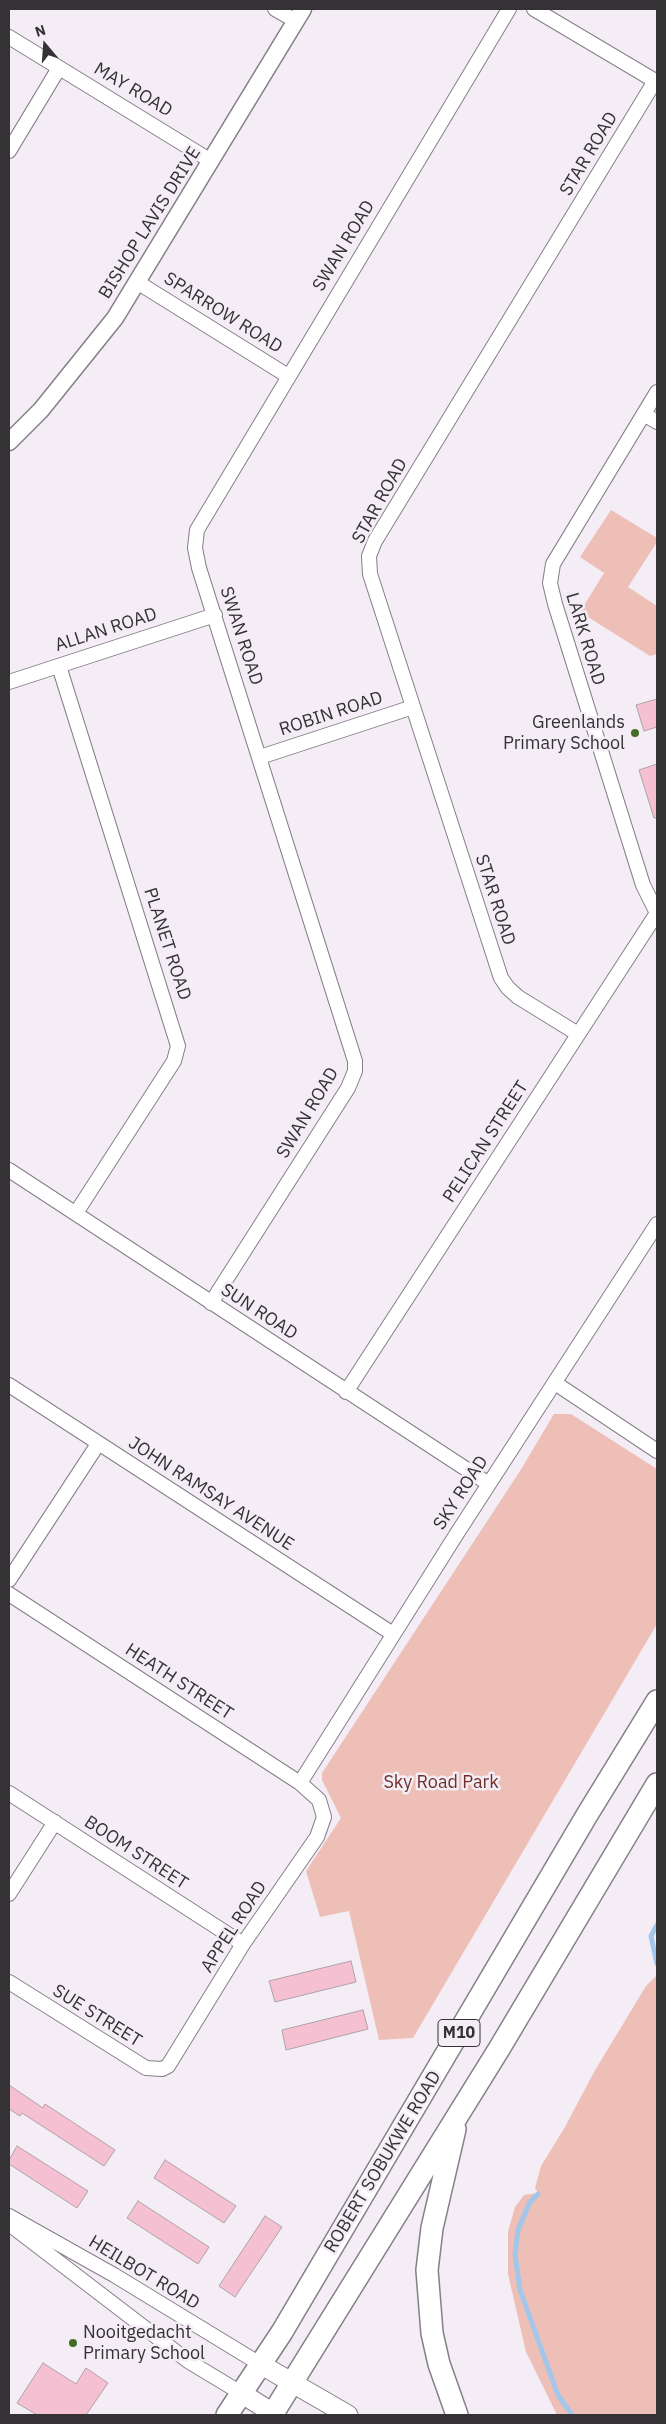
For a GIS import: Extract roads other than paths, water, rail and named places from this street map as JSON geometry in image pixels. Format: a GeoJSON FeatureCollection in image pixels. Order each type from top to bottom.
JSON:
{"type":"FeatureCollection","features":[{"type":"Feature","properties":{"kind":"main road","name":"ROBERT SOBUKWE ROAD"},"geometry":{"type":"LineString","coordinates":[[227,2415],[286,2324],[582,1824],[657,1701]]}},
{"type":"Feature","properties":{"kind":"main road","name":"M10"},"geometry":{"type":"LineString","coordinates":[[274,2415],[292,2382],[457,2116],[657,1784]]}},
{"type":"Feature","properties":{"kind":"main road"},"geometry":{"type":"LineString","coordinates":[[457,2116],[432,2228],[427,2270],[428,2301],[435,2349],[447,2390],[457,2415]]}},
{"type":"Feature","properties":{"kind":"main road"},"geometry":{"type":"LineString","coordinates":[[260,2364],[348,2415]]}},
{"type":"Feature","properties":{"kind":"main road"},"geometry":{"type":"LineString","coordinates":[[241,2393],[274,2415]]}},
{"type":"Feature","properties":{"kind":"street"},"geometry":{"type":"LineString","coordinates":[[276,9],[299,15]]}},
{"type":"Feature","properties":{"kind":"street","name":"SWAN ROAD"},"geometry":{"type":"LineString","coordinates":[[211,1303],[341,1100],[355,1071],[353,1048],[196,557],[197,530],[509,9]]}},
{"type":"Feature","properties":{"kind":"street"},"geometry":{"type":"LineString","coordinates":[[534,9],[656,81]]}},
{"type":"Feature","properties":{"kind":"street","name":"BISHOP LAVIS DRIVE"},"geometry":{"type":"LineString","coordinates":[[9,442],[41,410],[72,374],[115,318],[299,15]]}},
{"type":"Feature","properties":{"kind":"street","name":"MAY ROAD"},"geometry":{"type":"LineString","coordinates":[[9,36],[211,161]]}},
{"type":"Feature","properties":{"kind":"street"},"geometry":{"type":"LineString","coordinates":[[9,150],[59,68]]}},
{"type":"Feature","properties":{"kind":"street","name":"STAR ROAD"},"geometry":{"type":"LineString","coordinates":[[578,1034],[518,996],[508,988],[501,978],[412,707],[368,565],[371,548],[656,81]]}},
{"type":"Feature","properties":{"kind":"street","name":"SPARROW ROAD"},"geometry":{"type":"LineString","coordinates":[[138,282],[288,376]]}},
{"type":"Feature","properties":{"kind":"street","name":"LARK ROAD"},"geometry":{"type":"LineString","coordinates":[[657,392],[553,564],[550,582],[555,604],[643,885],[657,913]]}},
{"type":"Feature","properties":{"kind":"street"},"geometry":{"type":"LineString","coordinates":[[644,414],[657,422]]}},
{"type":"Feature","properties":{"kind":"street","name":"ALLAN ROAD"},"geometry":{"type":"LineString","coordinates":[[9,682],[215,615]]}},
{"type":"Feature","properties":{"kind":"street","name":"PLANET ROAD"},"geometry":{"type":"LineString","coordinates":[[59,666],[178,1046],[174,1061],[76,1214]]}},
{"type":"Feature","properties":{"kind":"street","name":"ROBIN ROAD"},"geometry":{"type":"LineString","coordinates":[[260,757],[412,707]]}},
{"type":"Feature","properties":{"kind":"street","name":"PELICAN STREET"},"geometry":{"type":"LineString","coordinates":[[346,1392],[657,913]]}},
{"type":"Feature","properties":{"kind":"street","name":"SUN ROAD"},"geometry":{"type":"LineString","coordinates":[[9,1170],[489,1484]]}},
{"type":"Feature","properties":{"kind":"street","name":"SKY ROAD"},"geometry":{"type":"LineString","coordinates":[[300,1783],[489,1484],[657,1224]]}},
{"type":"Feature","properties":{"kind":"street"},"geometry":{"type":"LineString","coordinates":[[555,1383],[657,1451]]}},
{"type":"Feature","properties":{"kind":"street","name":"JOHN RAMSAY AVENUE"},"geometry":{"type":"LineString","coordinates":[[9,1386],[394,1634]]}},
{"type":"Feature","properties":{"kind":"street"},"geometry":{"type":"LineString","coordinates":[[9,1580],[98,1444]]}},
{"type":"Feature","properties":{"kind":"street","name":"HEATH STREET"},"geometry":{"type":"LineString","coordinates":[[9,1594],[300,1783],[312,1792],[322,1808]]}},
{"type":"Feature","properties":{"kind":"street","name":"BOOM STREET"},"geometry":{"type":"LineString","coordinates":[[9,1793],[243,1944]]}},
{"type":"Feature","properties":{"kind":"street","name":"APPEL ROAD"},"geometry":{"type":"LineString","coordinates":[[168,2066],[243,1944],[317,1837],[324,1818],[322,1808]]}},
{"type":"Feature","properties":{"kind":"street"},"geometry":{"type":"LineString","coordinates":[[9,1894],[55,1822]]}},
{"type":"Feature","properties":{"kind":"street","name":"SUE STREET"},"geometry":{"type":"LineString","coordinates":[[9,1982],[146,2068],[155,2070],[168,2066]]}},
{"type":"Feature","properties":{"kind":"street","name":"HEILBOT ROAD"},"geometry":{"type":"LineString","coordinates":[[9,2216],[114,2275],[260,2364]]}},
{"type":"Feature","properties":{"kind":"street","name":"HEILBOT ROAD"},"geometry":{"type":"LineString","coordinates":[[9,2224],[188,2360],[241,2393]]}},
{"type":"Feature","properties":{"kind":"waterway"},"geometry":{"type":"LineString","coordinates":[[657,1925],[651,1936],[657,1964]]}},
{"type":"Feature","properties":{"kind":"waterway"},"geometry":{"type":"LineString","coordinates":[[538,2194],[530,2202],[518,2230],[515,2255],[520,2290],[558,2395],[572,2415]]}},
{"type":"Feature","properties":{"kind":"place","name":"Greenlands Primary School"},"geometry":{"type":"Point","coordinates":[635,733]}},
{"type":"Feature","properties":{"kind":"place","name":"Nooitgedacht Primary School"},"geometry":{"type":"Point","coordinates":[73,2343]}},
{"type":"Feature","properties":{"kind":"park label","name":"Sky Road Park"},"geometry":{"type":"Point","coordinates":[441,1783]}}]}
